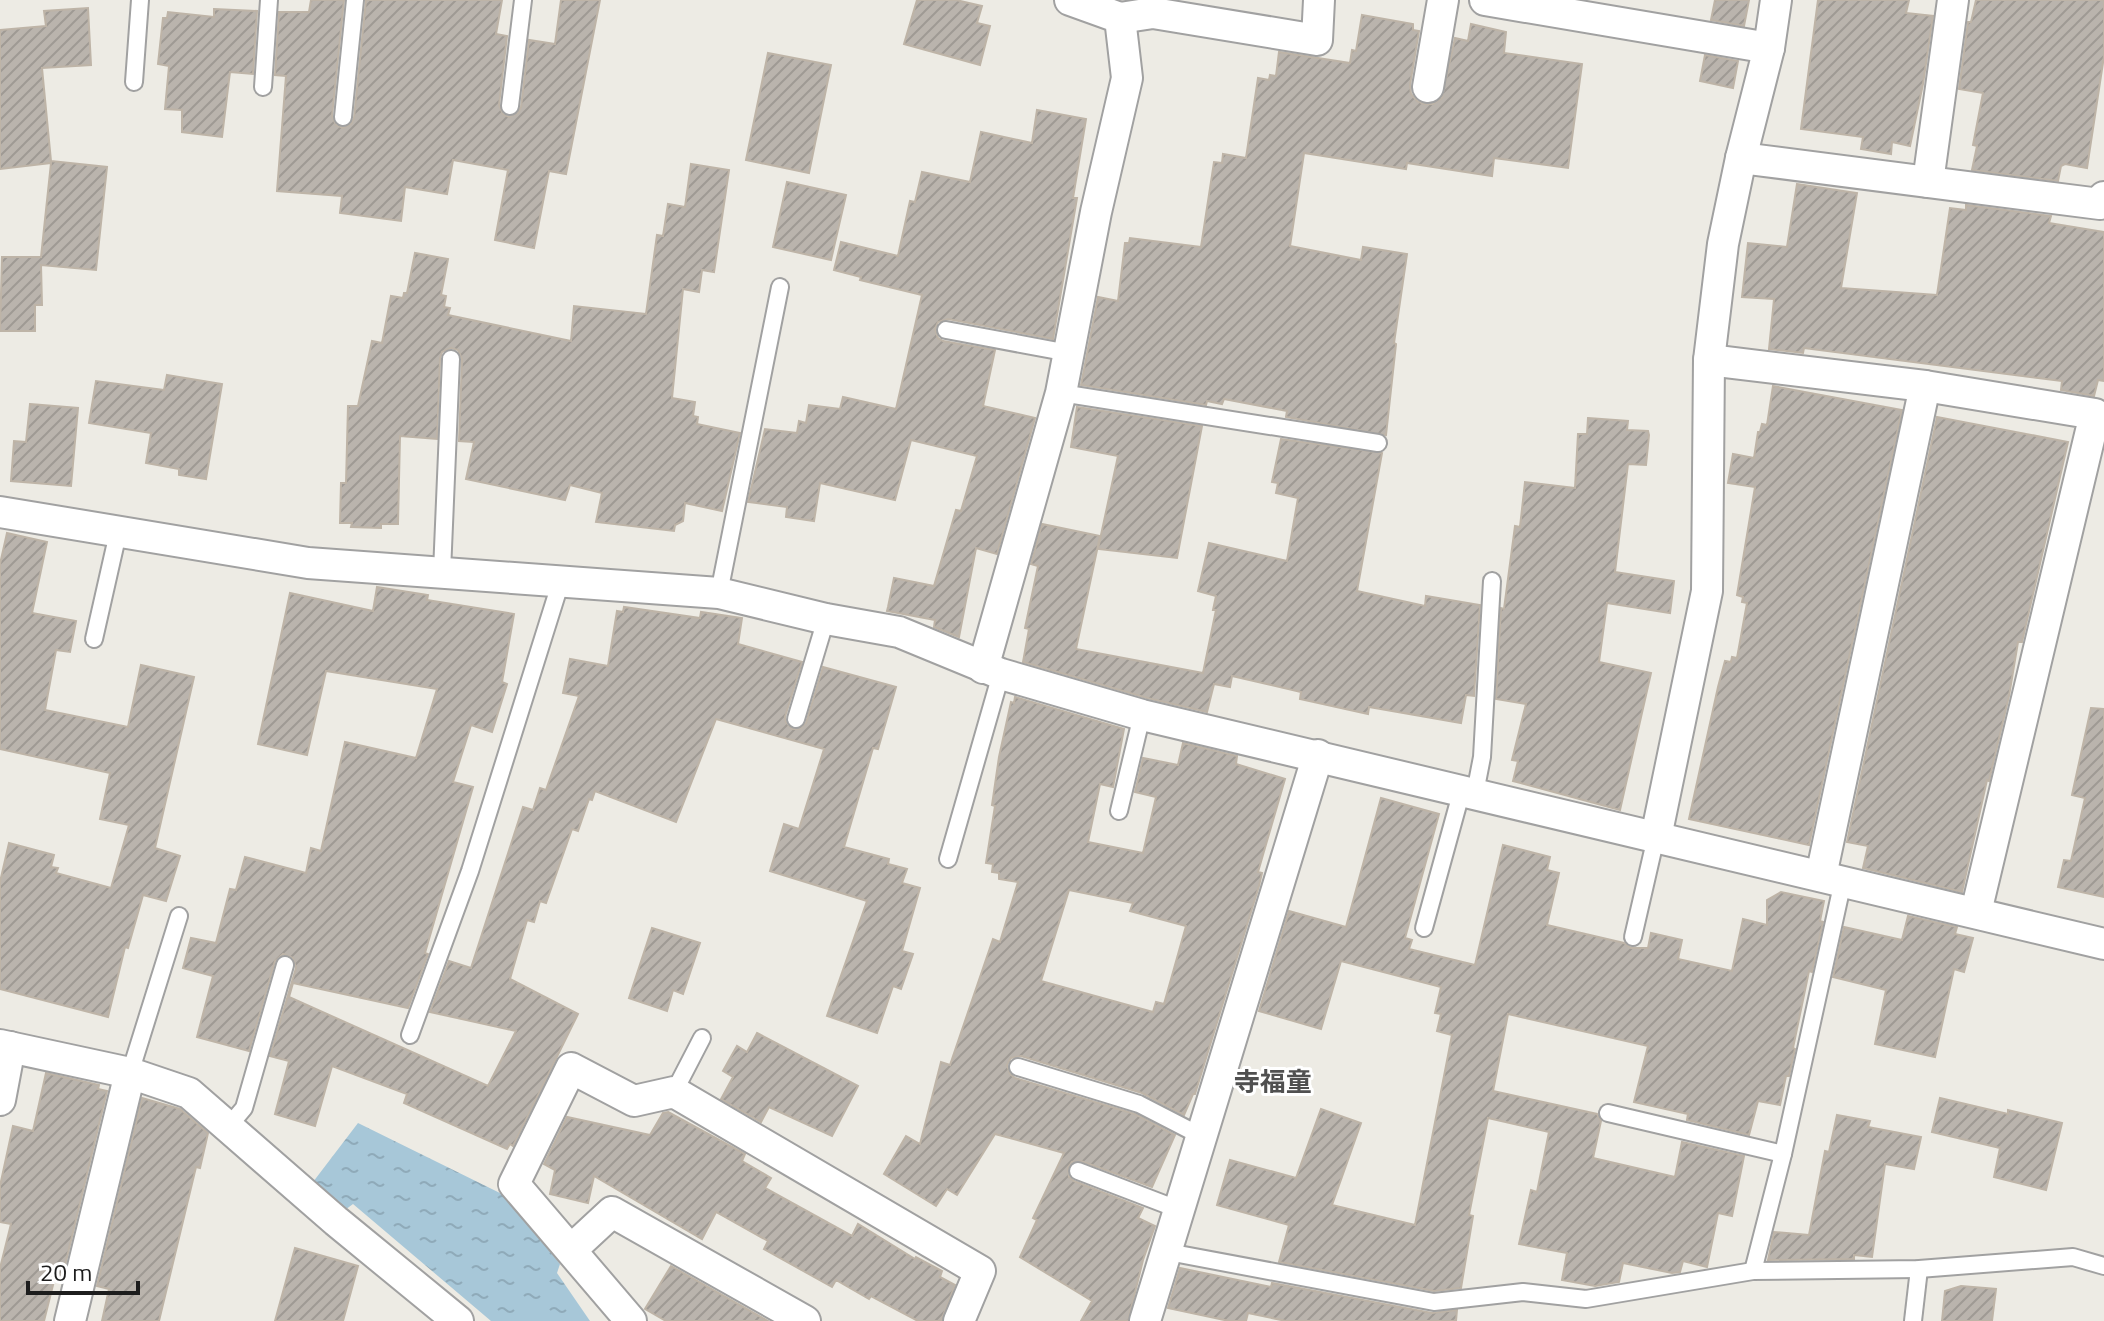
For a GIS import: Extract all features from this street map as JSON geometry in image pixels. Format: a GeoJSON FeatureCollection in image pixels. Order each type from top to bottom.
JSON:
{"type":"FeatureCollection","features":[{"type":"Feature","properties":{"kind":"street"},"geometry":{"type":"LineString","coordinates":[[1070,0],[1120,18],[1153,13],[1317,40],[1319,0]]}},
{"type":"Feature","properties":{"kind":"street"},"geometry":{"type":"LineString","coordinates":[[1428,87],[1443,0]]}},
{"type":"Feature","properties":{"kind":"street"},"geometry":{"type":"LineString","coordinates":[[1485,0],[1608,10],[1769,48]]}},
{"type":"Feature","properties":{"kind":"street"},"geometry":{"type":"LineString","coordinates":[[1656,837],[1707,591],[1709,360],[1723,244],[1769,48],[1776,0]]}},
{"type":"Feature","properties":{"kind":"street"},"geometry":{"type":"LineString","coordinates":[[1928,182],[1953,0]]}},
{"type":"Feature","properties":{"kind":"street"},"geometry":{"type":"LineString","coordinates":[[992,671],[1061,393],[1096,212],[1127,78],[1120,18]]}},
{"type":"Feature","properties":{"kind":"street"},"geometry":{"type":"LineString","coordinates":[[1741,158],[2100,204],[2104,197]]}},
{"type":"Feature","properties":{"kind":"street"},"geometry":{"type":"LineString","coordinates":[[1709,360],[1925,386],[2100,415],[1976,912]]}},
{"type":"Feature","properties":{"kind":"street"},"geometry":{"type":"LineString","coordinates":[[1832,878],[1925,386]]}},
{"type":"Feature","properties":{"kind":"street"},"geometry":{"type":"LineString","coordinates":[[0,512],[308,563],[719,593],[826,619],[899,632],[992,671],[1142,715],[2104,944]]}},
{"type":"Feature","properties":{"kind":"street"},"geometry":{"type":"LineString","coordinates":[[1145,1321],[1318,755]]}},
{"type":"Feature","properties":{"kind":"street"},"geometry":{"type":"LineString","coordinates":[[0,1100],[5,1046],[130,1073],[189,1093],[458,1321]]}},
{"type":"Feature","properties":{"kind":"street"},"geometry":{"type":"LineString","coordinates":[[631,1321],[514,1184],[571,1068],[634,1101],[674,1092],[980,1271],[959,1321]]}},
{"type":"Feature","properties":{"kind":"street"},"geometry":{"type":"LineString","coordinates":[[70,1321],[130,1073]]}},
{"type":"Feature","properties":{"kind":"street"},"geometry":{"type":"LineString","coordinates":[[571,1250],[612,1212],[805,1321]]}},
{"type":"Feature","properties":{"kind":"lane"},"geometry":{"type":"LineString","coordinates":[[134,82],[140,0]]}},
{"type":"Feature","properties":{"kind":"lane"},"geometry":{"type":"LineString","coordinates":[[263,87],[269,0]]}},
{"type":"Feature","properties":{"kind":"lane"},"geometry":{"type":"LineString","coordinates":[[343,117],[355,0]]}},
{"type":"Feature","properties":{"kind":"lane"},"geometry":{"type":"LineString","coordinates":[[510,106],[523,0]]}},
{"type":"Feature","properties":{"kind":"lane"},"geometry":{"type":"LineString","coordinates":[[719,593],[780,287]]}},
{"type":"Feature","properties":{"kind":"lane"},"geometry":{"type":"LineString","coordinates":[[946,330],[1069,353]]}},
{"type":"Feature","properties":{"kind":"lane"},"geometry":{"type":"LineString","coordinates":[[442,572],[451,359]]}},
{"type":"Feature","properties":{"kind":"lane"},"geometry":{"type":"LineString","coordinates":[[1061,393],[1378,443]]}},
{"type":"Feature","properties":{"kind":"lane"},"geometry":{"type":"LineString","coordinates":[[94,639],[118,533]]}},
{"type":"Feature","properties":{"kind":"lane"},"geometry":{"type":"LineString","coordinates":[[410,1035],[470,871],[561,581]]}},
{"type":"Feature","properties":{"kind":"lane"},"geometry":{"type":"LineString","coordinates":[[1424,928],[1482,757],[1492,581]]}},
{"type":"Feature","properties":{"kind":"lane"},"geometry":{"type":"LineString","coordinates":[[796,719],[826,619]]}},
{"type":"Feature","properties":{"kind":"lane"},"geometry":{"type":"LineString","coordinates":[[948,859],[992,671]]}},
{"type":"Feature","properties":{"kind":"lane"},"geometry":{"type":"LineString","coordinates":[[1119,811],[1142,715]]}},
{"type":"Feature","properties":{"kind":"lane"},"geometry":{"type":"LineString","coordinates":[[1633,937],[1656,837]]}},
{"type":"Feature","properties":{"kind":"lane"},"geometry":{"type":"LineString","coordinates":[[1753,1271],[1783,1154],[1832,878]]}},
{"type":"Feature","properties":{"kind":"lane"},"geometry":{"type":"LineString","coordinates":[[130,1073],[179,916]]}},
{"type":"Feature","properties":{"kind":"lane"},"geometry":{"type":"LineString","coordinates":[[228,1127],[244,1108],[285,965]]}},
{"type":"Feature","properties":{"kind":"lane"},"geometry":{"type":"LineString","coordinates":[[674,1092],[702,1038]]}},
{"type":"Feature","properties":{"kind":"lane"},"geometry":{"type":"LineString","coordinates":[[1018,1067],[1139,1104],[1203,1137]]}},
{"type":"Feature","properties":{"kind":"lane"},"geometry":{"type":"LineString","coordinates":[[1608,1113],[1783,1154]]}},
{"type":"Feature","properties":{"kind":"lane"},"geometry":{"type":"LineString","coordinates":[[1078,1171],[1180,1210]]}},
{"type":"Feature","properties":{"kind":"lane"},"geometry":{"type":"LineString","coordinates":[[1168,1252],[1434,1302],[1523,1292],[1586,1299],[1753,1271],[1919,1269],[2073,1257],[2104,1266]]}},
{"type":"Feature","properties":{"kind":"lane"},"geometry":{"type":"LineString","coordinates":[[1913,1321],[1919,1269]]}},
{"type":"Feature","properties":{"kind":"water"},"geometry":{"type":"Polygon","coordinates":[[[358,1123],[506,1196],[560,1264],[557,1273],[590,1321],[491,1321],[353,1204],[345,1210],[313,1182],[358,1123]]]}},
{"type":"Feature","properties":{"kind":"building"},"geometry":{"type":"Polygon","coordinates":[[[311,0],[344,0],[332,116],[336,125],[343,128],[351,124],[354,118],[366,0],[502,0],[496,34],[507,36],[499,105],[503,114],[509,117],[518,113],[521,107],[529,40],[555,44],[561,0],[600,0],[566,174],[549,171],[534,248],[495,240],[508,170],[453,160],[447,194],[405,187],[401,221],[340,213],[342,196],[277,191],[286,76],[275,75],[279,12],[309,12],[311,0]]]}},
{"type":"Feature","properties":{"kind":"building"},"geometry":{"type":"Polygon","coordinates":[[[917,0],[956,0],[982,6],[977,23],[990,26],[980,65],[904,44],[917,0]]]}},
{"type":"Feature","properties":{"kind":"building"},"geometry":{"type":"Polygon","coordinates":[[[1715,0],[1749,0],[1744,26],[1711,20],[1715,0]]]}},
{"type":"Feature","properties":{"kind":"building"},"geometry":{"type":"Polygon","coordinates":[[[1818,0],[1909,0],[1906,13],[1933,16],[1910,146],[1892,142],[1891,154],[1861,149],[1863,137],[1801,129],[1818,0]]]}},
{"type":"Feature","properties":{"kind":"building"},"geometry":{"type":"Polygon","coordinates":[[[1976,0],[2104,0],[2104,56],[2087,168],[2065,164],[2061,166],[2058,181],[1972,170],[1977,146],[1973,145],[1983,93],[1959,89],[1968,22],[1971,22],[1976,0]]]}},
{"type":"Feature","properties":{"kind":"building"},"geometry":{"type":"Polygon","coordinates":[[[88,8],[91,65],[42,68],[51,161],[107,167],[96,270],[41,265],[42,305],[35,305],[35,331],[0,331],[2,257],[41,257],[51,163],[0,169],[0,30],[46,26],[44,11],[88,8]]]}},
{"type":"Feature","properties":{"kind":"building"},"geometry":{"type":"Polygon","coordinates":[[[214,9],[257,11],[253,74],[230,72],[222,137],[182,132],[182,110],[165,109],[169,66],[158,64],[163,18],[167,18],[168,12],[214,17],[214,9]]]}},
{"type":"Feature","properties":{"kind":"building"},"geometry":{"type":"Polygon","coordinates":[[[1362,15],[1413,24],[1413,30],[1419,31],[1410,85],[1411,94],[1424,104],[1433,104],[1442,98],[1455,38],[1468,41],[1471,24],[1506,32],[1504,53],[1582,64],[1568,168],[1494,158],[1492,176],[1407,163],[1406,169],[1304,153],[1290,246],[1361,260],[1363,247],[1407,254],[1394,343],[1386,435],[1286,417],[1287,411],[1224,399],[1222,404],[1207,401],[1206,405],[1081,385],[1098,297],[1118,301],[1125,243],[1129,243],[1130,238],[1201,247],[1214,162],[1222,163],[1223,154],[1246,158],[1258,78],[1269,80],[1270,75],[1276,76],[1279,52],[1350,63],[1352,50],[1356,51],[1362,15]]]}},
{"type":"Feature","properties":{"kind":"building"},"geometry":{"type":"Polygon","coordinates":[[[768,53],[831,65],[809,173],[746,160],[768,53]]]}},
{"type":"Feature","properties":{"kind":"building"},"geometry":{"type":"Polygon","coordinates":[[[1705,55],[1738,61],[1733,88],[1700,81],[1705,55]]]}},
{"type":"Feature","properties":{"kind":"building"},"geometry":{"type":"Polygon","coordinates":[[[1037,110],[1086,119],[1073,198],[1077,198],[1053,339],[948,319],[938,322],[935,329],[938,338],[943,341],[995,350],[983,406],[1035,418],[997,554],[976,548],[959,637],[934,627],[935,620],[887,611],[894,578],[934,586],[956,510],[961,511],[977,456],[911,440],[895,500],[820,483],[814,521],[786,517],[787,507],[748,502],[765,429],[797,433],[799,421],[806,423],[809,405],[840,409],[843,397],[896,409],[922,295],[860,280],[861,277],[834,270],[841,242],[898,256],[910,201],[915,202],[922,172],[970,182],[981,132],[1032,143],[1037,110]]]}},
{"type":"Feature","properties":{"kind":"building"},"geometry":{"type":"Polygon","coordinates":[[[691,164],[729,170],[714,272],[702,270],[699,292],[683,289],[672,398],[695,402],[693,416],[698,417],[697,424],[740,433],[722,511],[685,503],[683,521],[675,525],[674,531],[596,522],[602,493],[570,485],[565,500],[466,479],[474,442],[459,441],[462,359],[458,350],[451,348],[442,352],[440,359],[437,439],[400,436],[398,524],[381,524],[381,528],[351,527],[352,523],[340,523],[341,483],[346,483],[348,406],[358,406],[372,341],[382,343],[391,296],[403,298],[407,293],[415,253],[448,259],[441,295],[446,296],[444,307],[450,308],[448,315],[571,341],[574,306],[646,314],[657,235],[663,236],[668,204],[685,207],[691,164]]]}},
{"type":"Feature","properties":{"kind":"building"},"geometry":{"type":"Polygon","coordinates":[[[787,182],[846,195],[831,260],[773,247],[787,182]]]}},
{"type":"Feature","properties":{"kind":"building"},"geometry":{"type":"Polygon","coordinates":[[[1797,184],[1857,193],[1841,288],[1937,295],[1950,208],[1966,210],[1966,205],[2051,216],[2049,223],[2104,232],[2104,381],[2098,380],[2094,396],[2061,390],[2062,381],[1804,348],[1803,353],[1769,349],[1774,299],[1742,297],[1748,243],[1787,247],[1797,184]]]}},
{"type":"Feature","properties":{"kind":"building"},"geometry":{"type":"Polygon","coordinates":[[[167,375],[222,384],[206,479],[179,475],[179,469],[146,463],[151,433],[89,423],[96,381],[164,390],[167,375]]]}},
{"type":"Feature","properties":{"kind":"building"},"geometry":{"type":"Polygon","coordinates":[[[1773,386],[1902,410],[1809,845],[1689,819],[1718,687],[1725,661],[1731,662],[1732,657],[1737,658],[1747,603],[1737,595],[1755,487],[1728,483],[1733,454],[1754,458],[1758,432],[1762,424],[1767,425],[1773,386]]]}},
{"type":"Feature","properties":{"kind":"building"},"geometry":{"type":"Polygon","coordinates":[[[30,404],[78,408],[71,486],[11,481],[14,441],[26,442],[30,404]]]}},
{"type":"Feature","properties":{"kind":"building"},"geometry":{"type":"Polygon","coordinates":[[[1077,407],[1202,426],[1177,558],[1098,549],[1118,456],[1071,447],[1077,407]]]}},
{"type":"Feature","properties":{"kind":"building"},"geometry":{"type":"Polygon","coordinates":[[[1937,417],[2068,442],[2022,642],[2018,642],[2009,696],[1962,892],[1863,868],[1868,846],[1847,842],[1937,417]]]}},
{"type":"Feature","properties":{"kind":"building"},"geometry":{"type":"Polygon","coordinates":[[[1588,418],[1628,421],[1627,430],[1648,431],[1649,435],[1646,465],[1628,464],[1615,572],[1674,581],[1670,613],[1607,603],[1599,662],[1651,673],[1620,810],[1513,781],[1518,761],[1512,760],[1526,704],[1496,699],[1501,608],[1504,609],[1515,526],[1520,527],[1525,482],[1575,488],[1578,434],[1587,434],[1588,418]]]}},
{"type":"Feature","properties":{"kind":"building"},"geometry":{"type":"Polygon","coordinates":[[[1281,439],[1382,453],[1357,591],[1425,606],[1426,596],[1480,605],[1474,696],[1466,695],[1461,723],[1369,707],[1368,714],[1300,699],[1301,692],[1232,676],[1230,687],[1214,684],[1207,712],[1023,662],[1029,629],[1025,628],[1038,566],[1031,564],[1042,524],[1100,536],[1076,649],[1203,673],[1216,610],[1213,610],[1216,596],[1198,591],[1209,543],[1287,561],[1298,498],[1276,493],[1278,483],[1272,482],[1281,439]]]}},
{"type":"Feature","properties":{"kind":"building"},"geometry":{"type":"Polygon","coordinates":[[[7,533],[47,542],[32,613],[76,621],[70,652],[56,650],[45,710],[128,727],[141,665],[194,677],[155,848],[180,856],[166,901],[143,895],[128,948],[125,947],[108,1017],[0,989],[0,882],[9,843],[54,855],[51,867],[58,868],[56,873],[111,888],[129,825],[100,819],[110,773],[0,749],[0,564],[7,533]]]}},
{"type":"Feature","properties":{"kind":"building"},"geometry":{"type":"Polygon","coordinates":[[[377,587],[428,595],[427,600],[514,614],[502,682],[507,684],[492,732],[471,725],[453,782],[473,787],[425,953],[428,954],[408,1008],[293,983],[289,997],[488,1086],[516,1031],[430,1012],[449,961],[471,968],[523,807],[533,810],[540,788],[546,790],[579,696],[563,693],[570,659],[608,666],[617,611],[623,612],[624,607],[700,618],[701,612],[742,618],[738,644],[802,662],[785,717],[792,729],[799,729],[806,723],[823,667],[896,687],[878,749],[873,748],[844,847],[889,859],[888,864],[907,869],[902,883],[920,888],[902,951],[913,954],[901,989],[893,986],[877,1033],[827,1016],[867,901],[770,871],[784,824],[799,829],[824,749],[716,719],[676,822],[595,791],[578,831],[572,829],[546,903],[540,901],[534,922],[527,920],[510,979],[578,1014],[513,1146],[510,1144],[507,1149],[404,1103],[407,1094],[332,1066],[315,1126],[275,1114],[289,1061],[270,1056],[296,968],[293,958],[283,954],[275,961],[249,1051],[197,1037],[213,976],[183,968],[191,938],[216,943],[230,889],[236,890],[245,857],[306,873],[311,848],[321,851],[345,742],[416,758],[437,689],[326,671],[307,755],[258,744],[290,593],[373,611],[377,587]]]}},
{"type":"Feature","properties":{"kind":"building"},"geometry":{"type":"Polygon","coordinates":[[[1015,697],[1124,729],[1113,787],[1100,784],[1088,842],[1143,853],[1156,797],[1135,792],[1143,758],[1178,765],[1183,743],[1237,756],[1236,764],[1285,779],[1258,872],[1262,873],[1259,886],[1195,1094],[1184,1115],[1142,1093],[1021,1056],[1011,1058],[1007,1065],[1015,1078],[1135,1114],[1175,1135],[1152,1187],[1081,1161],[1072,1162],[1068,1168],[1069,1177],[1074,1181],[1143,1208],[1138,1218],[1155,1226],[1128,1321],[1081,1321],[1092,1301],[1020,1257],[1037,1220],[1033,1218],[1064,1153],[995,1134],[957,1195],[947,1189],[936,1206],[884,1174],[906,1136],[920,1144],[941,1062],[950,1065],[993,939],[1000,942],[1018,882],[999,879],[999,873],[992,872],[993,864],[986,863],[999,757],[1011,702],[1014,703],[1015,697]],[[1069,890],[1041,981],[1153,1012],[1156,1002],[1164,1004],[1186,926],[1130,911],[1133,903],[1069,890]]]}},
{"type":"Feature","properties":{"kind":"building"},"geometry":{"type":"Polygon","coordinates":[[[2091,708],[2104,709],[2104,897],[2058,887],[2064,860],[2071,861],[2085,798],[2072,795],[2091,708]]]}},
{"type":"Feature","properties":{"kind":"building"},"geometry":{"type":"Polygon","coordinates":[[[1381,798],[1439,814],[1405,938],[1412,940],[1409,949],[1475,965],[1503,845],[1550,857],[1547,870],[1559,873],[1547,925],[1624,943],[1631,948],[1648,948],[1651,933],[1682,940],[1678,959],[1732,971],[1743,919],[1767,925],[1767,900],[1781,892],[1824,901],[1820,921],[1823,922],[1812,972],[1809,971],[1795,1049],[1780,1105],[1758,1101],[1749,1135],[1687,1120],[1688,1114],[1634,1102],[1648,1046],[1508,1014],[1493,1091],[1597,1114],[1601,1121],[1593,1158],[1675,1177],[1682,1142],[1744,1156],[1732,1216],[1718,1213],[1707,1267],[1683,1261],[1680,1272],[1672,1273],[1623,1263],[1619,1282],[1595,1286],[1562,1280],[1567,1253],[1519,1244],[1531,1190],[1537,1192],[1549,1132],[1488,1118],[1469,1215],[1473,1216],[1461,1288],[1434,1291],[1279,1262],[1289,1225],[1217,1205],[1230,1160],[1296,1178],[1321,1109],[1361,1123],[1332,1205],[1415,1225],[1452,1035],[1437,1031],[1441,1014],[1435,1013],[1441,987],[1341,961],[1321,1029],[1259,1011],[1289,911],[1346,927],[1381,798]]]}},
{"type":"Feature","properties":{"kind":"building"},"geometry":{"type":"Polygon","coordinates":[[[1908,916],[1957,927],[1955,934],[1973,938],[1964,972],[1954,969],[1935,1057],[1875,1044],[1886,990],[1833,977],[1844,927],[1902,940],[1908,916]]]}},
{"type":"Feature","properties":{"kind":"building"},"geometry":{"type":"Polygon","coordinates":[[[652,928],[700,943],[683,994],[673,990],[667,1011],[629,998],[652,928]]]}},
{"type":"Feature","properties":{"kind":"building"},"geometry":{"type":"Polygon","coordinates":[[[757,1033],[858,1086],[832,1136],[769,1107],[761,1122],[721,1099],[733,1077],[723,1071],[737,1046],[747,1052],[757,1033]]]}},
{"type":"Feature","properties":{"kind":"building"},"geometry":{"type":"Polygon","coordinates":[[[46,1073],[99,1085],[98,1089],[107,1091],[62,1278],[55,1277],[44,1321],[0,1321],[0,1268],[11,1224],[0,1222],[0,1186],[13,1126],[33,1131],[46,1073]]]}},
{"type":"Feature","properties":{"kind":"building"},"geometry":{"type":"Polygon","coordinates":[[[142,1098],[180,1109],[208,1133],[200,1168],[196,1167],[159,1321],[102,1321],[109,1289],[97,1286],[142,1098]]]}},
{"type":"Feature","properties":{"kind":"building"},"geometry":{"type":"Polygon","coordinates":[[[1940,1098],[2062,1123],[2046,1190],[1994,1177],[2000,1148],[1932,1132],[1940,1098]]]}},
{"type":"Feature","properties":{"kind":"building"},"geometry":{"type":"Polygon","coordinates":[[[668,1112],[745,1154],[742,1161],[771,1178],[765,1188],[852,1236],[858,1224],[915,1259],[942,1271],[940,1277],[955,1285],[941,1321],[918,1321],[836,1280],[832,1287],[764,1249],[768,1241],[716,1212],[702,1239],[594,1176],[588,1203],[550,1194],[555,1170],[544,1164],[567,1117],[650,1135],[663,1113],[668,1112]]]}},
{"type":"Feature","properties":{"kind":"building"},"geometry":{"type":"Polygon","coordinates":[[[1837,1115],[1870,1121],[1868,1127],[1921,1137],[1914,1169],[1885,1164],[1872,1257],[1854,1255],[1854,1259],[1768,1260],[1774,1232],[1809,1235],[1825,1151],[1829,1152],[1837,1115]]]}},
{"type":"Feature","properties":{"kind":"building"},"geometry":{"type":"Polygon","coordinates":[[[295,1248],[358,1266],[343,1321],[275,1321],[295,1248]]]}},
{"type":"Feature","properties":{"kind":"building"},"geometry":{"type":"Polygon","coordinates":[[[671,1266],[768,1321],[666,1321],[645,1309],[671,1266]]]}},
{"type":"Feature","properties":{"kind":"building"},"geometry":{"type":"Polygon","coordinates":[[[1180,1268],[1271,1287],[1272,1283],[1432,1313],[1457,1310],[1456,1321],[1286,1321],[1248,1313],[1246,1321],[1229,1321],[1168,1308],[1180,1268]]]}},
{"type":"Feature","properties":{"kind":"building"},"geometry":{"type":"Polygon","coordinates":[[[1961,1286],[1996,1289],[1992,1321],[1942,1321],[1945,1291],[1961,1286]]]}},
{"type":"Feature","properties":{"kind":"district","name":"寺福童"},"geometry":{"type":"Point","coordinates":[1273,1081]}}]}
